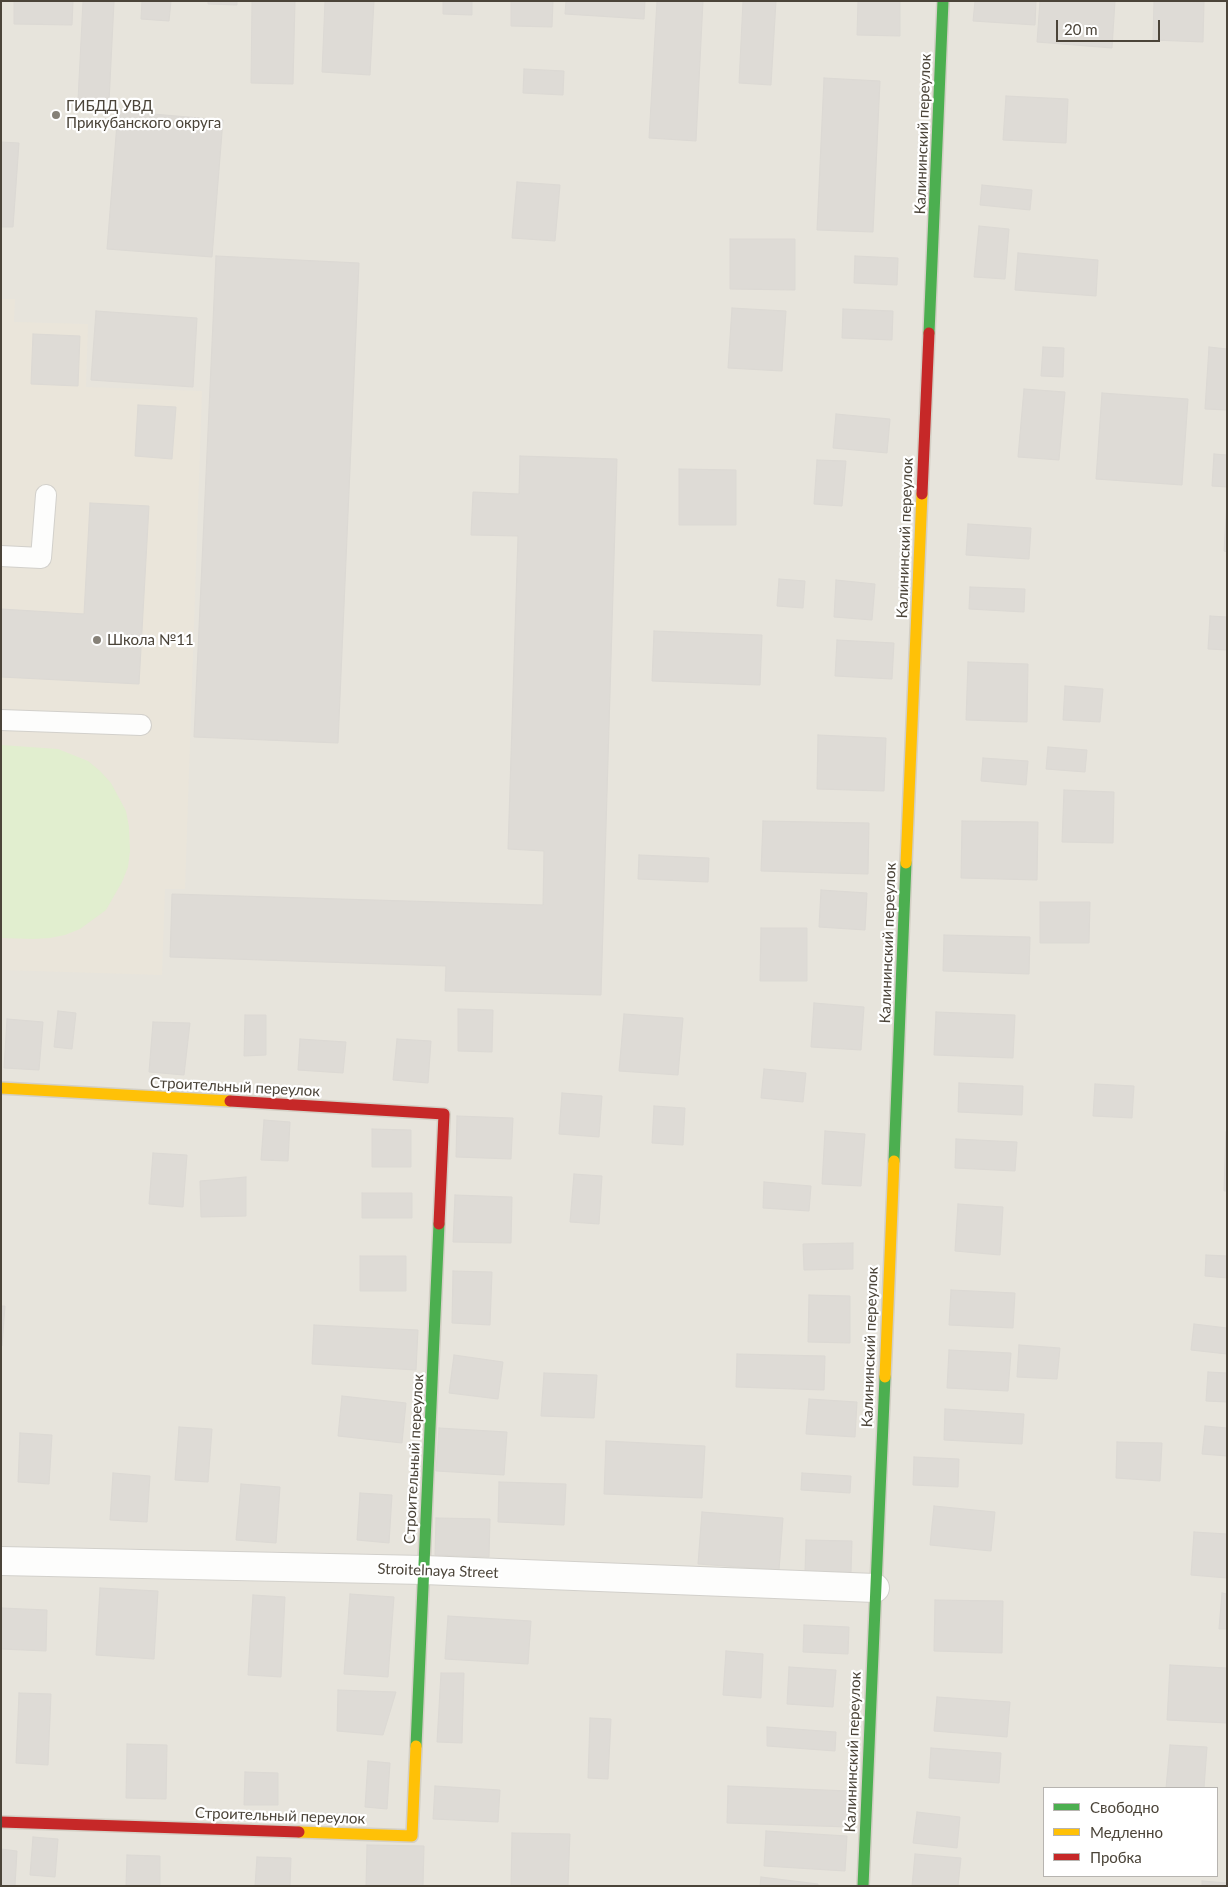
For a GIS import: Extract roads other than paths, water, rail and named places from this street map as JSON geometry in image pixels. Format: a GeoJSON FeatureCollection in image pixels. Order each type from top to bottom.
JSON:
{"type":"FeatureCollection","features":[{"type":"Feature","properties":{"kind":"street","name":"Калининский переулок"},"geometry":{"type":"LineString","coordinates":[[863,1886],[944,1]]}},
{"type":"Feature","properties":{"kind":"street","name":"Строительный переулок"},"geometry":{"type":"LineString","coordinates":[[1,1088],[444,1114],[412,1836],[1,1822]]}},
{"type":"Feature","properties":{"kind":"street","name":"Stroitelnaya Street"},"geometry":{"type":"LineString","coordinates":[[1,1561],[424,1570],[875,1588]]}},
{"type":"Feature","properties":{"kind":"lane"},"geometry":{"type":"LineString","coordinates":[[1,556],[41,558],[46,495]]}},
{"type":"Feature","properties":{"kind":"lane"},"geometry":{"type":"LineString","coordinates":[[1,720],[141,725]]}},
{"type":"Feature","properties":{"kind":"place","name":"ГИБДД УВД Прикубанского округа"},"geometry":{"type":"Point","coordinates":[56,115]}},
{"type":"Feature","properties":{"kind":"place","name":"Школа №11"},"geometry":{"type":"Point","coordinates":[97,640]}}]}
